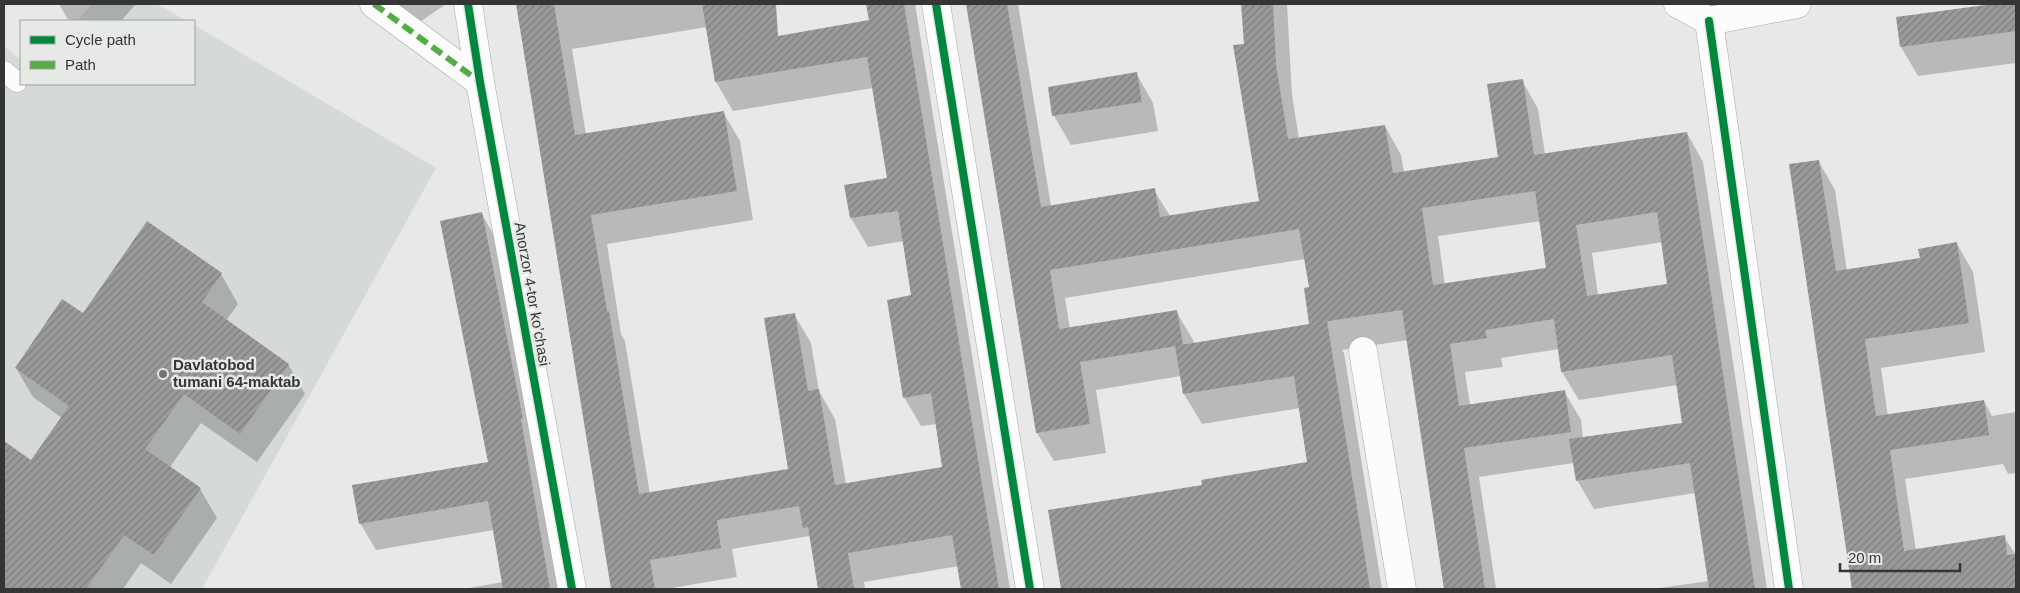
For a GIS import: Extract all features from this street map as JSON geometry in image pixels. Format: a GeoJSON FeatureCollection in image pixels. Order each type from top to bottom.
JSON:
{"type":"FeatureCollection","features":[{"type":"Feature","properties":{"kind":"street"},"geometry":{"type":"LineString","coordinates":[[374,4],[480,82]]}},
{"type":"Feature","properties":{"kind":"street","name":"Anorzor 4-tor koʼchasi"},"geometry":{"type":"LineString","coordinates":[[468,4],[480,82],[572,589]]}},
{"type":"Feature","properties":{"kind":"street"},"geometry":{"type":"LineString","coordinates":[[936,4],[1030,589]]}},
{"type":"Feature","properties":{"kind":"street"},"geometry":{"type":"LineString","coordinates":[[1678,4],[1709,21],[1797,4]]}},
{"type":"Feature","properties":{"kind":"street"},"geometry":{"type":"LineString","coordinates":[[1709,21],[1789,589]]}},
{"type":"Feature","properties":{"kind":"street"},"geometry":{"type":"LineString","coordinates":[[1363,351],[1402,589]]}},
{"type":"Feature","properties":{"kind":"shaded area"},"geometry":{"type":"Polygon","coordinates":[[[92,4],[157,4],[185,20],[78,20],[92,4]]]}},
{"type":"Feature","properties":{"kind":"shaded area","name":"Davlatobod tumani 64-maktab"},"geometry":{"type":"Polygon","coordinates":[[[195,26],[436,168],[202,589],[4,589],[4,46],[20,59],[20,85],[195,85],[195,26]]]}},
{"type":"Feature","properties":{"kind":"building"},"geometry":{"type":"Polygon","coordinates":[[[516,4],[554,4],[575,135],[724,111],[737,191],[591,215],[639,494],[788,469],[764,318],[795,313],[808,391],[819,389],[835,485],[942,467],[931,393],[903,398],[887,300],[911,295],[898,211],[850,218],[844,185],[887,178],[867,57],[715,82],[702,4],[776,4],[778,36],[869,20],[866,4],[904,4],[999,589],[961,589],[952,535],[848,553],[854,589],[818,589],[808,527],[803,528],[799,506],[717,520],[721,548],[650,560],[655,589],[611,589],[516,4]]]}},
{"type":"Feature","properties":{"kind":"building"},"geometry":{"type":"Polygon","coordinates":[[[966,4],[1007,4],[1041,207],[1155,188],[1160,217],[1259,201],[1233,45],[1244,44],[1241,4],[1273,4],[1276,65],[1288,139],[1385,125],[1393,173],[1498,157],[1487,84],[1523,79],[1534,155],[1687,132],[1755,589],[1709,589],[1690,463],[1576,481],[1569,439],[1682,423],[1672,355],[1561,372],[1554,319],[1485,330],[1487,338],[1450,344],[1459,406],[1565,390],[1571,432],[1464,448],[1485,589],[1444,589],[1402,310],[1309,324],[1304,288],[1309,287],[1299,229],[1050,270],[1059,329],[1177,310],[1183,345],[1080,362],[1090,424],[1036,433],[966,4]],[[1535,191],[1422,208],[1433,285],[1546,268],[1535,191]],[[1657,212],[1576,225],[1587,296],[1667,284],[1657,212]]]}},
{"type":"Feature","properties":{"kind":"building"},"geometry":{"type":"Polygon","coordinates":[[[1993,4],[2016,4],[2016,31],[1900,47],[1896,17],[1993,4]]]}},
{"type":"Feature","properties":{"kind":"building"},"geometry":{"type":"Polygon","coordinates":[[[1137,72],[1142,102],[1052,116],[1048,87],[1137,72]]]}},
{"type":"Feature","properties":{"kind":"building"},"geometry":{"type":"Polygon","coordinates":[[[1819,160],[1836,271],[1920,258],[1918,249],[1957,242],[1969,323],[1865,339],[1876,416],[1984,400],[1989,435],[1890,450],[1904,551],[2005,535],[2007,555],[2016,554],[2016,589],[1852,589],[1789,164],[1819,160]]]}},
{"type":"Feature","properties":{"kind":"building"},"geometry":{"type":"Polygon","coordinates":[[[482,212],[523,419],[521,419],[550,589],[503,589],[488,501],[359,524],[352,485],[488,462],[440,221],[482,212]]]}},
{"type":"Feature","properties":{"kind":"building"},"geometry":{"type":"Polygon","coordinates":[[[147,221],[222,273],[202,302],[289,364],[240,434],[184,394],[145,449],[201,488],[154,555],[124,535],[86,589],[4,589],[4,441],[31,460],[69,406],[15,368],[62,299],[83,313],[147,221]]]}},
{"type":"Feature","properties":{"kind":"building"},"geometry":{"type":"Polygon","coordinates":[[[1327,321],[1370,589],[1061,589],[1048,510],[1202,485],[1201,480],[1307,462],[1294,376],[1183,394],[1175,346],[1327,321]]]}},
{"type":"Feature","properties":{"kind":"marked path"},"geometry":{"type":"LineString","coordinates":[[374,4],[480,82]]}},
{"type":"Feature","properties":{"kind":"cycle path"},"geometry":{"type":"LineString","coordinates":[[468,4],[480,82],[572,589]]}},
{"type":"Feature","properties":{"kind":"cycle path"},"geometry":{"type":"LineString","coordinates":[[936,4],[1030,589]]}},
{"type":"Feature","properties":{"kind":"cycle path"},"geometry":{"type":"LineString","coordinates":[[1709,21],[1789,589]]}},
{"type":"Feature","properties":{"kind":"place","name":"Davlatobod tumani 64-maktab"},"geometry":{"type":"Point","coordinates":[163,374]}}]}
